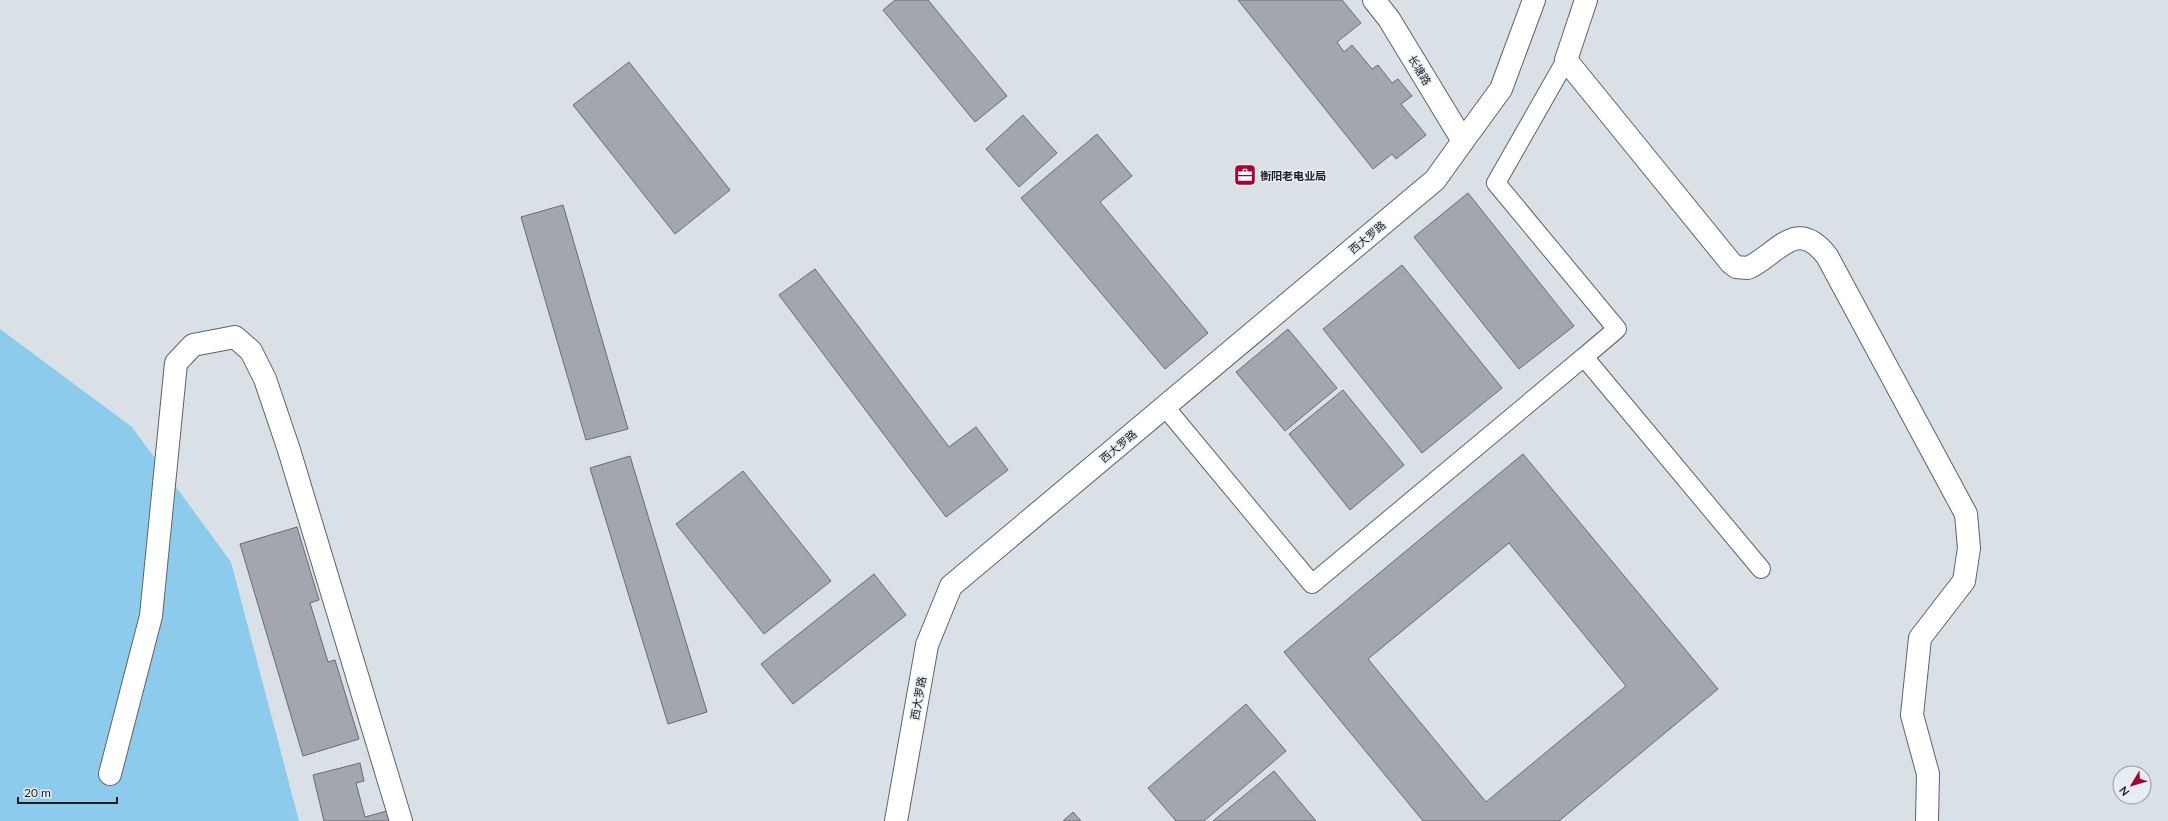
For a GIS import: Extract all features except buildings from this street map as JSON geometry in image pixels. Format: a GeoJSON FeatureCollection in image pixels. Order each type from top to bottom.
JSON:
{"type":"FeatureCollection","features":[{"type":"Feature","properties":{"kind":"street","name":"长塘路"},"geometry":{"type":"LineString","coordinates":[[1374,0],[1389,19],[1463,141]]}},
{"type":"Feature","properties":{"kind":"street","name":"西大罗路"},"geometry":{"type":"LineString","coordinates":[[896,821],[927,645],[951,586],[1435,180],[1501,89],[1534,0]]}},
{"type":"Feature","properties":{"kind":"street"},"geometry":{"type":"LineString","coordinates":[[1586,0],[1566,60],[1731,263],[1736,267],[1748,268],[1794,238],[1808,239],[1820,248],[1826,256],[1966,514],[1969,548],[1964,581],[1920,638],[1912,715],[1928,774],[1927,821]]}},
{"type":"Feature","properties":{"kind":"street"},"geometry":{"type":"LineString","coordinates":[[110,774],[151,616],[176,363],[193,345],[235,337],[251,351],[265,380],[282,428],[401,821]]}},
{"type":"Feature","properties":{"kind":"lane"},"geometry":{"type":"LineString","coordinates":[[1165,407],[1312,584],[1617,329],[1496,183],[1566,60]]}},
{"type":"Feature","properties":{"kind":"lane"},"geometry":{"type":"LineString","coordinates":[[1584,357],[1761,569]]}},
{"type":"Feature","properties":{"kind":"shaded area"},"geometry":{"type":"Polygon","coordinates":[[[0,329],[132,427],[231,562],[299,821],[0,821],[0,329]]]}},
{"type":"Feature","properties":{"kind":"place","name":"衡阳老电业局"},"geometry":{"type":"Point","coordinates":[1245,175]}}]}
